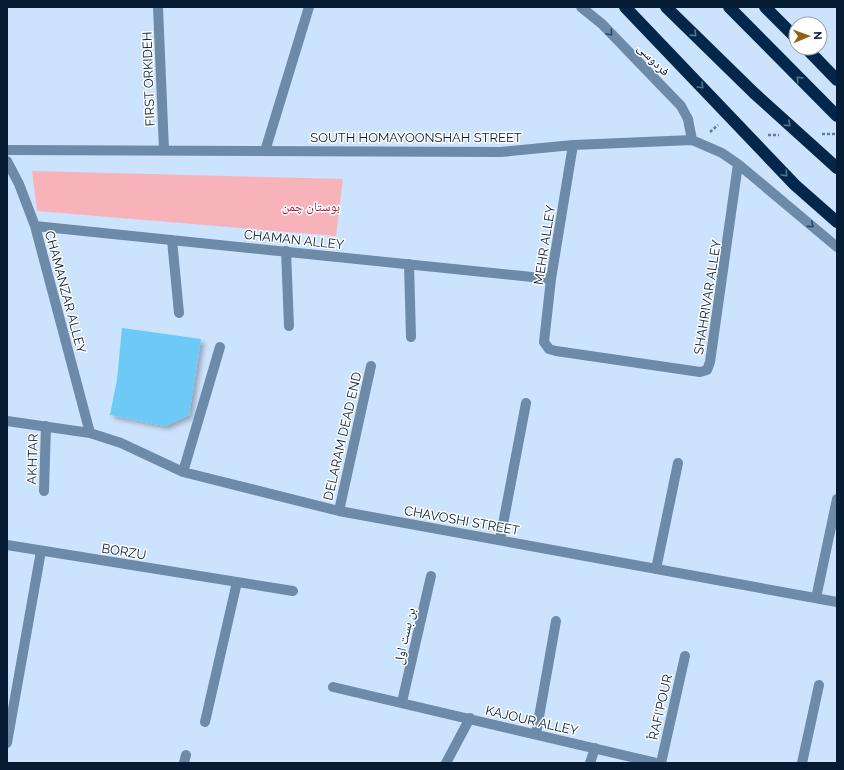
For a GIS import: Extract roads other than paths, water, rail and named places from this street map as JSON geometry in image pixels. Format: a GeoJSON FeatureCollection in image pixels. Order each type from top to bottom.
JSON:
{"type":"FeatureCollection","features":[{"type":"Feature","properties":{"kind":"highway"},"geometry":{"type":"LineString","coordinates":[[618,7],[644,28]]}},
{"type":"Feature","properties":{"kind":"highway"},"geometry":{"type":"LineString","coordinates":[[625,7],[730,115],[795,185],[837,222]]}},
{"type":"Feature","properties":{"kind":"highway"},"geometry":{"type":"LineString","coordinates":[[666,7],[754,93],[837,168]]}},
{"type":"Feature","properties":{"kind":"highway"},"geometry":{"type":"LineString","coordinates":[[729,7],[837,116]]}},
{"type":"Feature","properties":{"kind":"highway"},"geometry":{"type":"LineString","coordinates":[[765,7],[788,30]]}},
{"type":"Feature","properties":{"kind":"highway"},"geometry":{"type":"LineString","coordinates":[[814,56],[837,80]]}},
{"type":"Feature","properties":{"kind":"street","name":"FIRST ORKIDEH"},"geometry":{"type":"LineString","coordinates":[[158,7],[164,150]]}},
{"type":"Feature","properties":{"kind":"street"},"geometry":{"type":"LineString","coordinates":[[265,151],[309,7]]}},
{"type":"Feature","properties":{"kind":"street","name":"فردوسی"},"geometry":{"type":"LineString","coordinates":[[581,7],[602,24],[681,106],[688,119],[692,140]]}},
{"type":"Feature","properties":{"kind":"street","name":"SOUTH HOMAYOONSHAH STREET"},"geometry":{"type":"LineString","coordinates":[[7,150],[502,152],[573,146],[692,140],[722,152],[837,247]]}},
{"type":"Feature","properties":{"kind":"street","name":"MEHR ALLEY"},"geometry":{"type":"LineString","coordinates":[[549,348],[544,342],[551,279],[573,146]]}},
{"type":"Feature","properties":{"kind":"street","name":"CHAMANZAR ALLEY"},"geometry":{"type":"LineString","coordinates":[[7,160],[19,184],[35,226],[90,433]]}},
{"type":"Feature","properties":{"kind":"street","name":"SHAHRIVAR ALLEY"},"geometry":{"type":"LineString","coordinates":[[549,348],[556,351],[700,372],[707,370],[710,362],[722,286],[738,164]]}},
{"type":"Feature","properties":{"kind":"street","name":"CHAMAN ALLEY"},"geometry":{"type":"LineString","coordinates":[[35,226],[551,279]]}},
{"type":"Feature","properties":{"kind":"street"},"geometry":{"type":"LineString","coordinates":[[172,240],[179,313]]}},
{"type":"Feature","properties":{"kind":"street"},"geometry":{"type":"LineString","coordinates":[[286,251],[289,326]]}},
{"type":"Feature","properties":{"kind":"street"},"geometry":{"type":"LineString","coordinates":[[409,264],[411,337]]}},
{"type":"Feature","properties":{"kind":"street"},"geometry":{"type":"LineString","coordinates":[[183,472],[220,347]]}},
{"type":"Feature","properties":{"kind":"street","name":"DELARAM DEAD END"},"geometry":{"type":"LineString","coordinates":[[339,512],[371,366]]}},
{"type":"Feature","properties":{"kind":"street"},"geometry":{"type":"LineString","coordinates":[[500,540],[526,403]]}},
{"type":"Feature","properties":{"kind":"street","name":"CHAVOSHI STREET"},"geometry":{"type":"LineString","coordinates":[[7,421],[90,433],[121,444],[183,472],[339,512],[837,602]]}},
{"type":"Feature","properties":{"kind":"street","name":"AKHTAR"},"geometry":{"type":"LineString","coordinates":[[44,491],[46,426]]}},
{"type":"Feature","properties":{"kind":"street"},"geometry":{"type":"LineString","coordinates":[[656,569],[678,463]]}},
{"type":"Feature","properties":{"kind":"street"},"geometry":{"type":"LineString","coordinates":[[816,598],[837,499]]}},
{"type":"Feature","properties":{"kind":"street","name":"BORZU"},"geometry":{"type":"LineString","coordinates":[[7,545],[293,591]]}},
{"type":"Feature","properties":{"kind":"street"},"geometry":{"type":"LineString","coordinates":[[7,743],[41,551]]}},
{"type":"Feature","properties":{"kind":"street","name":"بن بست اول"},"geometry":{"type":"LineString","coordinates":[[402,702],[431,576]]}},
{"type":"Feature","properties":{"kind":"street"},"geometry":{"type":"LineString","coordinates":[[205,722],[237,582]]}},
{"type":"Feature","properties":{"kind":"street"},"geometry":{"type":"LineString","coordinates":[[536,734],[556,621]]}},
{"type":"Feature","properties":{"kind":"street","name":"ًRAFI'POUR"},"geometry":{"type":"LineString","coordinates":[[661,763],[686,656]]}},
{"type":"Feature","properties":{"kind":"street"},"geometry":{"type":"LineString","coordinates":[[802,763],[820,685]]}},
{"type":"Feature","properties":{"kind":"street","name":"KAJOUR ALLEY"},"geometry":{"type":"LineString","coordinates":[[333,687],[657,763]]}},
{"type":"Feature","properties":{"kind":"street"},"geometry":{"type":"LineString","coordinates":[[446,763],[470,718]]}},
{"type":"Feature","properties":{"kind":"street"},"geometry":{"type":"LineString","coordinates":[[590,763],[595,748]]}},
{"type":"Feature","properties":{"kind":"park label","name":"بوستان چمن"},"geometry":{"type":"Point","coordinates":[311,206]}}]}
